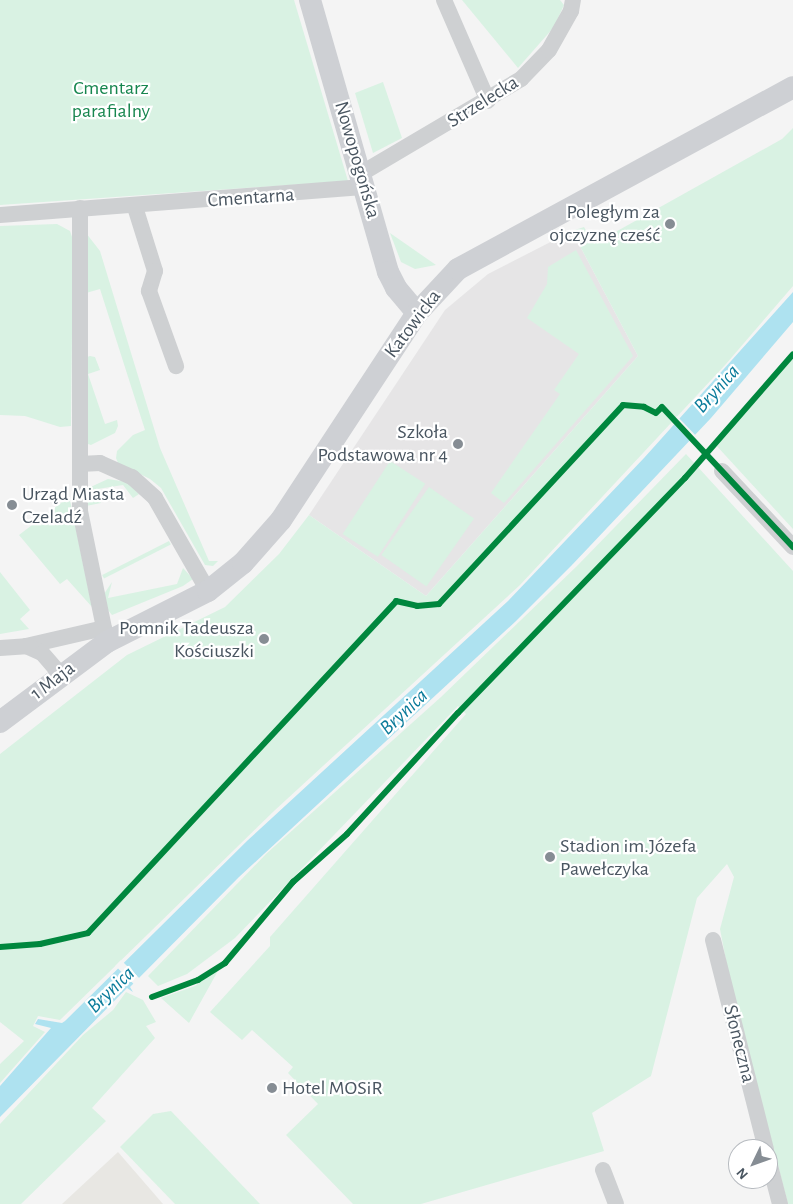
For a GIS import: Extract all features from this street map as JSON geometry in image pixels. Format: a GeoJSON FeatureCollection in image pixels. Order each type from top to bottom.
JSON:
{"type":"FeatureCollection","features":[{"type":"Feature","properties":{"kind":"street","name":"Nowopogońska"},"geometry":{"type":"LineString","coordinates":[[310,0],[364,180],[388,272],[396,288],[417,314]]}},
{"type":"Feature","properties":{"kind":"street"},"geometry":{"type":"LineString","coordinates":[[444,0],[488,101]]}},
{"type":"Feature","properties":{"kind":"street","name":"Strzelecka"},"geometry":{"type":"LineString","coordinates":[[364,180],[521,79],[549,50],[571,11],[573,0]]}},
{"type":"Feature","properties":{"kind":"street","name":"Katowicka"},"geometry":{"type":"LineString","coordinates":[[106,635],[208,591],[243,563],[281,520],[417,314],[458,269],[793,87]]}},
{"type":"Feature","properties":{"kind":"street","name":"Cmentarna"},"geometry":{"type":"LineString","coordinates":[[0,215],[80,208],[135,207],[364,180]]}},
{"type":"Feature","properties":{"kind":"street"},"geometry":{"type":"LineString","coordinates":[[135,207],[155,271],[149,290],[176,366]]}},
{"type":"Feature","properties":{"kind":"street"},"geometry":{"type":"LineString","coordinates":[[0,648],[106,635],[80,511],[80,208]]}},
{"type":"Feature","properties":{"kind":"street"},"geometry":{"type":"LineString","coordinates":[[80,464],[100,463],[132,477],[155,498],[208,591]]}},
{"type":"Feature","properties":{"kind":"street"},"geometry":{"type":"LineString","coordinates":[[722,471],[793,547]]}},
{"type":"Feature","properties":{"kind":"street","name":"1 Maja"},"geometry":{"type":"LineString","coordinates":[[0,722],[106,635]]}},
{"type":"Feature","properties":{"kind":"street"},"geometry":{"type":"LineString","coordinates":[[26,646],[51,660],[60,674]]}},
{"type":"Feature","properties":{"kind":"street","name":"Słoneczna"},"geometry":{"type":"LineString","coordinates":[[713,940],[763,1139]]}},
{"type":"Feature","properties":{"kind":"street"},"geometry":{"type":"LineString","coordinates":[[603,1170],[616,1204]]}},
{"type":"Feature","properties":{"kind":"street"},"geometry":{"type":"LineString","coordinates":[[776,1189],[780,1204]]}},
{"type":"Feature","properties":{"kind":"shaded area","name":"Szkoła Podstawowa nr 4"},"geometry":{"type":"Polygon","coordinates":[[[572,231],[638,356],[426,596],[309,515],[445,310],[488,274],[572,231]]]}},
{"type":"Feature","properties":{"kind":"shaded area"},"geometry":{"type":"Polygon","coordinates":[[[118,1152],[163,1204],[62,1204],[118,1152]]]}},
{"type":"Feature","properties":{"kind":"green space","name":"Cmentarz parafialny"},"geometry":{"type":"Polygon","coordinates":[[[0,0],[294,0],[348,181],[0,205],[0,0]]]}},
{"type":"Feature","properties":{"kind":"green space"},"geometry":{"type":"Polygon","coordinates":[[[462,0],[560,0],[564,5],[554,27],[518,68],[462,0]]]}},
{"type":"Feature","properties":{"kind":"green space"},"geometry":{"type":"Polygon","coordinates":[[[383,82],[402,138],[373,153],[355,93],[383,82]]]}},
{"type":"Feature","properties":{"kind":"green space"},"geometry":{"type":"Polygon","coordinates":[[[793,128],[793,286],[726,364],[520,585],[274,811],[60,1020],[38,1016],[33,1026],[45,1032],[0,1083],[0,1064],[24,1041],[0,1022],[0,754],[127,655],[225,607],[279,554],[309,515],[426,596],[638,356],[572,231],[584,227],[594,244],[782,139],[793,128]]]}},
{"type":"Feature","properties":{"kind":"green space"},"geometry":{"type":"Polygon","coordinates":[[[57,224],[70,231],[73,240],[71,426],[60,427],[25,416],[0,415],[0,226],[57,224]]]}},
{"type":"Feature","properties":{"kind":"green space"},"geometry":{"type":"Polygon","coordinates":[[[86,233],[100,251],[160,448],[209,561],[218,561],[213,566],[205,565],[161,488],[150,479],[118,463],[116,458],[117,451],[133,435],[145,430],[100,289],[86,293],[86,233]]]}},
{"type":"Feature","properties":{"kind":"green space"},"geometry":{"type":"Polygon","coordinates":[[[390,233],[436,265],[415,269],[401,262],[390,233]]]}},
{"type":"Feature","properties":{"kind":"green space"},"geometry":{"type":"Polygon","coordinates":[[[576,250],[633,356],[504,503],[491,493],[560,394],[554,390],[579,354],[527,318],[547,284],[548,267],[576,250]]]}},
{"type":"Feature","properties":{"kind":"green space"},"geometry":{"type":"Polygon","coordinates":[[[87,357],[95,357],[100,370],[88,374],[105,424],[117,420],[118,426],[115,433],[91,445],[88,444],[87,357]]]}},
{"type":"Feature","properties":{"kind":"green space"},"geometry":{"type":"Polygon","coordinates":[[[793,359],[793,529],[714,443],[793,359]]]}},
{"type":"Feature","properties":{"kind":"green space","name":"Stadion im.Józefa Pawełczyka"},"geometry":{"type":"Polygon","coordinates":[[[686,454],[793,571],[793,1204],[788,1204],[778,1166],[778,1139],[771,1139],[731,987],[720,929],[734,877],[727,864],[697,898],[651,1076],[592,1113],[604,1151],[421,1204],[353,1204],[286,1135],[318,1104],[288,1073],[293,1067],[252,1030],[242,1040],[210,1012],[270,946],[270,937],[466,714],[458,706],[235,938],[187,974],[158,986],[148,976],[266,854],[441,697],[577,566],[686,454]]]}},
{"type":"Feature","properties":{"kind":"green space"},"geometry":{"type":"Polygon","coordinates":[[[390,461],[425,484],[378,557],[343,534],[390,461]]]}},
{"type":"Feature","properties":{"kind":"green space"},"geometry":{"type":"Polygon","coordinates":[[[108,479],[127,482],[139,494],[133,498],[123,485],[91,490],[101,503],[86,506],[84,490],[108,479]]]}},
{"type":"Feature","properties":{"kind":"green space"},"geometry":{"type":"Polygon","coordinates":[[[429,487],[474,519],[426,587],[381,555],[429,487]]]}},
{"type":"Feature","properties":{"kind":"green space"},"geometry":{"type":"Polygon","coordinates":[[[66,499],[70,500],[92,607],[67,579],[60,584],[19,535],[66,499]]]}},
{"type":"Feature","properties":{"kind":"green space"},"geometry":{"type":"Polygon","coordinates":[[[169,541],[171,545],[104,579],[102,575],[169,541]]]}},
{"type":"Feature","properties":{"kind":"green space"},"geometry":{"type":"Polygon","coordinates":[[[183,568],[193,579],[183,586],[112,615],[108,610],[104,594],[112,582],[108,598],[177,584],[183,568]]]}},
{"type":"Feature","properties":{"kind":"green space"},"geometry":{"type":"Polygon","coordinates":[[[0,572],[30,610],[20,619],[29,629],[0,634],[0,572]]]}},
{"type":"Feature","properties":{"kind":"green space"},"geometry":{"type":"Polygon","coordinates":[[[219,969],[189,1023],[161,998],[195,986],[219,969]]]}},
{"type":"Feature","properties":{"kind":"green space"},"geometry":{"type":"Polygon","coordinates":[[[126,992],[143,1000],[156,1022],[146,1026],[155,1038],[92,1108],[106,1121],[21,1204],[0,1204],[0,1124],[83,1035],[113,1010],[126,992]]]}},
{"type":"Feature","properties":{"kind":"green space"},"geometry":{"type":"Polygon","coordinates":[[[171,1111],[260,1204],[175,1204],[120,1147],[153,1114],[171,1111]]]}},
{"type":"Feature","properties":{"kind":"water","name":"Brynica"},"geometry":{"type":"Polygon","coordinates":[[[793,292],[793,322],[711,418],[572,565],[516,621],[239,877],[130,987],[133,992],[127,988],[0,1117],[0,1086],[51,1028],[35,1024],[38,1019],[62,1023],[65,1021],[248,840],[508,601],[644,458],[793,292]]]}},
{"type":"Feature","properties":{"kind":"pier"},"geometry":{"type":"Polygon","coordinates":[[[677,416],[696,436],[691,442],[671,422],[677,416]]]}},
{"type":"Feature","properties":{"kind":"pier"},"geometry":{"type":"Polygon","coordinates":[[[121,960],[140,979],[134,985],[115,966],[121,960]]]}},
{"type":"Feature","properties":{"kind":"cycle path"},"geometry":{"type":"LineString","coordinates":[[152,997],[198,980],[225,963],[293,882],[347,834],[458,713],[685,478],[793,354]]}},
{"type":"Feature","properties":{"kind":"cycle path"},"geometry":{"type":"LineString","coordinates":[[0,947],[40,944],[88,933],[396,601],[417,606],[439,604],[623,405],[644,407],[656,413],[662,407],[793,547]]}},
{"type":"Feature","properties":{"kind":"place","name":"Poległym za ojczyznę cześć"},"geometry":{"type":"Point","coordinates":[670,224]}},
{"type":"Feature","properties":{"kind":"place","name":"Szkoła Podstawowa nr 4"},"geometry":{"type":"Point","coordinates":[458,444]}},
{"type":"Feature","properties":{"kind":"place","name":"Urząd Miasta Czeladź"},"geometry":{"type":"Point","coordinates":[12,505]}},
{"type":"Feature","properties":{"kind":"place","name":"Pomnik Tadeusza Kościuszki"},"geometry":{"type":"Point","coordinates":[264,639]}},
{"type":"Feature","properties":{"kind":"place","name":"Stadion im.Józefa Pawełczyka"},"geometry":{"type":"Point","coordinates":[550,857]}},
{"type":"Feature","properties":{"kind":"place","name":"Hotel MOSiR"},"geometry":{"type":"Point","coordinates":[272,1088]}}]}
